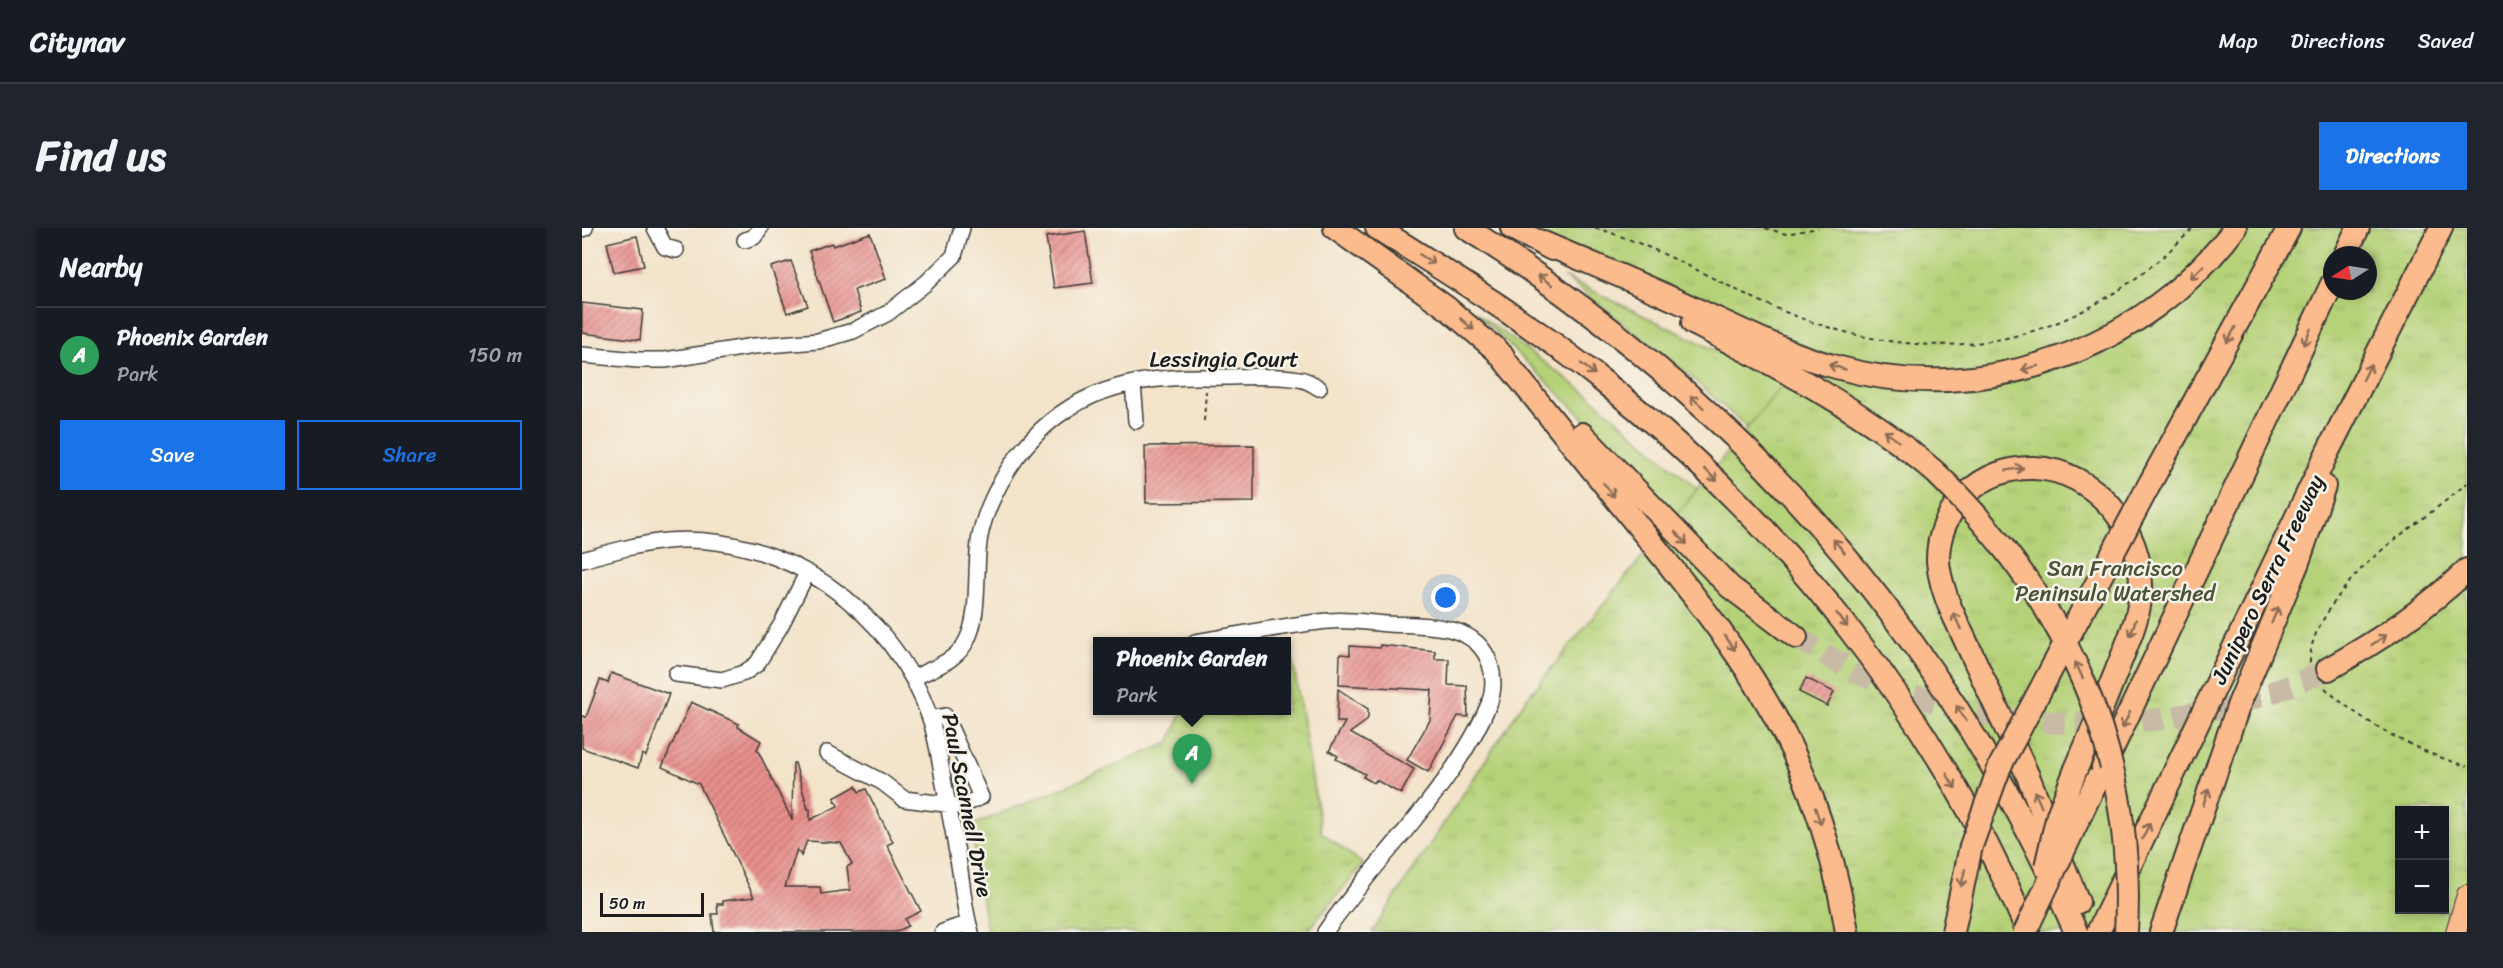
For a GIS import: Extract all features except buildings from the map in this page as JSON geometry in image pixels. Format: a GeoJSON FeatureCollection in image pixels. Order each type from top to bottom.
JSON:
{"type":"FeatureCollection","features":[{"type":"Feature","properties":{"kind":"highway"},"geometry":{"type":"LineString","coordinates":[[1335,228],[1447,308],[1493,346],[1542,393],[1716,574],[1753,606],[1796,637]]}},
{"type":"Feature","properties":{"kind":"highway"},"geometry":{"type":"LineString","coordinates":[[1377,228],[1527,324],[1600,378],[1690,455],[1775,541],[1833,609],[1904,705],[1980,832],[2027,932]]}},
{"type":"Feature","properties":{"kind":"highway"},"geometry":{"type":"LineString","coordinates":[[1467,228],[1550,282],[1640,351],[1749,451],[1833,540],[1920,651],[1965,718],[2025,823],[2076,932]]}},
{"type":"Feature","properties":{"kind":"highway"},"geometry":{"type":"LineString","coordinates":[[1512,228],[1820,362],[1882,377],[1944,380],[1993,376],[2024,369],[2071,354],[2099,342],[2137,321],[2171,296],[2201,269],[2235,228]]}},
{"type":"Feature","properties":{"kind":"highway"},"geometry":{"type":"LineString","coordinates":[[1953,932],[1971,846],[2000,766],[2289,228]]}},
{"type":"Feature","properties":{"kind":"highway"},"geometry":{"type":"LineString","coordinates":[[2349,246],[2358,228]]}},
{"type":"Feature","properties":{"kind":"highway","name":"Junipero Serra Freeway"},"geometry":{"type":"LineString","coordinates":[[2098,932],[2355,396],[2441,228]]}},
{"type":"Feature","properties":{"kind":"highway"},"geometry":{"type":"LineString","coordinates":[[1539,241],[1840,402],[1901,443],[1936,473],[1974,512],[2022,571],[2059,629],[2083,679],[2103,737],[2117,796],[2125,857],[2126,932]]}},
{"type":"Feature","properties":{"kind":"highway"},"geometry":{"type":"LineString","coordinates":[[2027,932],[2324,300]]}},
{"type":"Feature","properties":{"kind":"highway"},"geometry":{"type":"LineString","coordinates":[[1493,346],[1706,610],[1760,689],[1795,755],[1814,803],[1835,873],[1847,932]]}},
{"type":"Feature","properties":{"kind":"highway"},"geometry":{"type":"LineString","coordinates":[[2161,932],[2234,717],[2308,534],[2355,396]]}},
{"type":"Feature","properties":{"kind":"highway"},"geometry":{"type":"LineString","coordinates":[[2037,908],[2058,815],[2133,628],[2140,597],[2139,565],[2130,536],[2120,517],[2091,489],[2051,470],[2033,468],[2008,470],[1990,476],[1973,487],[1953,508],[1940,542],[1940,577],[1952,612],[2040,804],[2088,932]]}},
{"type":"Feature","properties":{"kind":"highway"},"geometry":{"type":"LineString","coordinates":[[2328,669],[2403,624],[2467,570]]}},
{"type":"Feature","properties":{"kind":"main road"},"geometry":{"type":"LineString","coordinates":[[2456,932],[2467,895]]}},
{"type":"Feature","properties":{"kind":"street"},"geometry":{"type":"LineString","coordinates":[[655,228],[665,247],[676,250]]}},
{"type":"Feature","properties":{"kind":"street"},"geometry":{"type":"LineString","coordinates":[[745,240],[754,237],[760,228]]}},
{"type":"Feature","properties":{"kind":"street"},"geometry":{"type":"LineString","coordinates":[[582,355],[665,360],[753,346],[818,341],[853,332],[888,313],[926,283],[954,256],[962,228]]}},
{"type":"Feature","properties":{"kind":"street","name":"Lessingia Court"},"geometry":{"type":"LineString","coordinates":[[913,678],[948,661],[960,652],[967,640],[974,613],[977,559],[984,519],[991,499],[1014,462],[1039,431],[1069,407],[1099,392],[1133,383],[1169,378],[1298,378],[1319,388]]}},
{"type":"Feature","properties":{"kind":"street"},"geometry":{"type":"LineString","coordinates":[[1133,383],[1136,422]]}},
{"type":"Feature","properties":{"kind":"street","name":"Paul Scannell Drive"},"geometry":{"type":"LineString","coordinates":[[582,560],[646,544],[718,542],[764,552],[830,585],[857,608],[881,632],[913,678],[930,719],[955,834],[969,927]]}},
{"type":"Feature","properties":{"kind":"street"},"geometry":{"type":"LineString","coordinates":[[676,674],[722,680],[744,673],[757,664],[781,625],[807,573]]}},
{"type":"Feature","properties":{"kind":"street"},"geometry":{"type":"LineString","coordinates":[[1226,637],[1331,620],[1436,627],[1455,630],[1470,637],[1481,647],[1489,660],[1493,674],[1493,689],[1489,704],[1467,746],[1438,789],[1363,879],[1325,932]]}},
{"type":"Feature","properties":{"kind":"street"},"geometry":{"type":"LineString","coordinates":[[827,753],[882,782],[904,799],[961,806],[981,797],[945,716],[930,719]]}},
{"type":"Feature","properties":{"kind":"street"},"geometry":{"type":"LineString","coordinates":[[943,932],[969,927]]}},
{"type":"Feature","properties":{"kind":"path"},"geometry":{"type":"LineString","coordinates":[[1595,228],[1637,241],[1753,298],[1824,326],[1882,341],[1943,346],[2003,339],[2047,327],[2075,315],[2102,301],[2140,276],[2193,228]]}},
{"type":"Feature","properties":{"kind":"path"},"geometry":{"type":"LineString","coordinates":[[1765,228],[1786,234],[1818,228]]}},
{"type":"Feature","properties":{"kind":"path"},"geometry":{"type":"LineString","coordinates":[[1204,421],[1206,386]]}},
{"type":"Feature","properties":{"kind":"green space","name":"San Francisco Peninsula Watershed"},"geometry":{"type":"Polygon","coordinates":[[[1512,228],[2467,228],[2467,932],[1372,932],[1524,702],[1805,357],[1512,228]]]}},
{"type":"Feature","properties":{"kind":"green space"},"geometry":{"type":"Polygon","coordinates":[[[1564,277],[1816,399],[1781,458],[1682,369],[1564,277]]]}},
{"type":"Feature","properties":{"kind":"green space"},"geometry":{"type":"Polygon","coordinates":[[[1474,311],[1590,396],[1707,498],[1707,549],[1581,415],[1474,311]]]}},
{"type":"Feature","properties":{"kind":"green space"},"geometry":{"type":"Polygon","coordinates":[[[1291,649],[1321,832],[1363,864],[1307,932],[987,932],[971,826],[1169,743],[1181,715],[1291,715],[1291,649]]]}},
{"type":"Feature","properties":{"kind":"tunnel"},"geometry":{"type":"LineString","coordinates":[[1796,637],[1839,663],[1885,685],[1939,703],[1995,716],[2051,722],[2108,723],[2165,718],[2221,707],[2276,691],[2328,669]]}},
{"type":"Feature","properties":{"kind":"place","name":"Phoenix Garden"},"geometry":{"type":"Point","coordinates":[1192,784]}}]}
